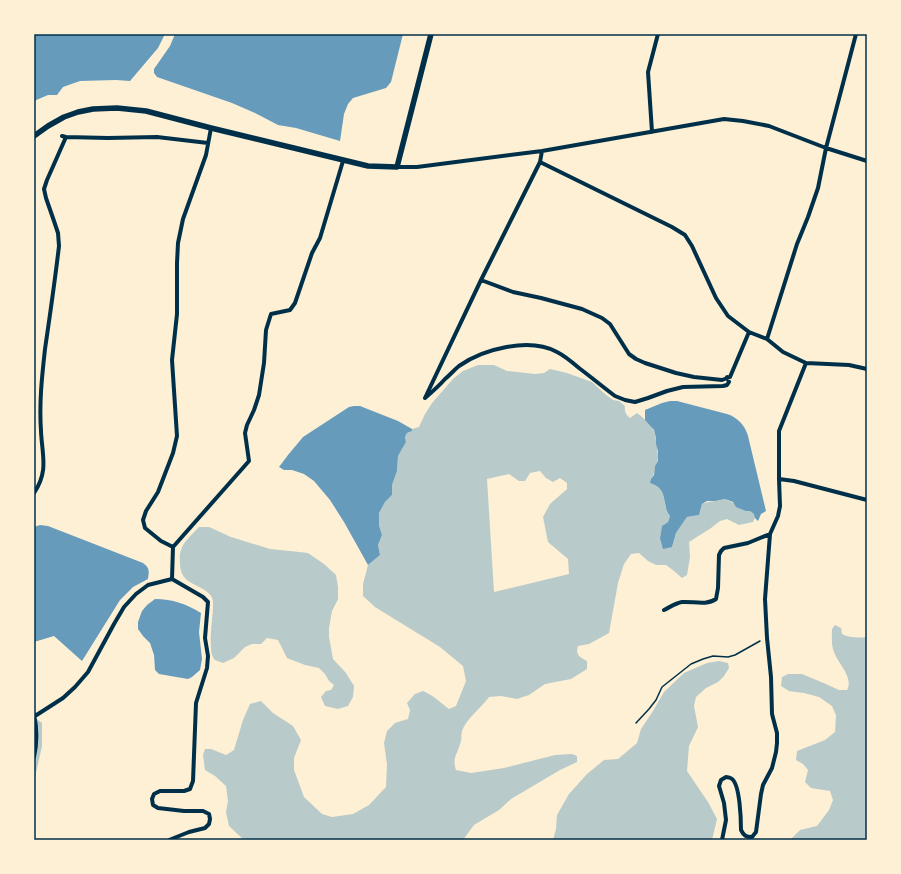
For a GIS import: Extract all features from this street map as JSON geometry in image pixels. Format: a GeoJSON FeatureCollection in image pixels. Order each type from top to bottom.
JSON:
{"type":"FeatureCollection","features":[{"type":"Feature","properties":{"kind":"street"},"geometry":{"type":"LineString","coordinates":[[397,168],[431,34]]}},
{"type":"Feature","properties":{"kind":"street"},"geometry":{"type":"LineString","coordinates":[[652,132],[648,72],[658,34]]}},
{"type":"Feature","properties":{"kind":"street"},"geometry":{"type":"LineString","coordinates":[[767,339],[797,244],[818,188],[826,148],[856,34]]}},
{"type":"Feature","properties":{"kind":"street"},"geometry":{"type":"LineString","coordinates":[[34,136],[64,117],[85,110],[117,108],[146,111],[368,166],[417,168],[542,151],[724,119],[769,126],[826,148],[867,160]]}},
{"type":"Feature","properties":{"kind":"street"},"geometry":{"type":"LineString","coordinates":[[174,547],[161,541],[145,528],[143,520],[146,511],[158,492],[173,453],[177,436],[172,360],[177,314],[178,243],[183,219],[206,155],[211,128]]}},
{"type":"Feature","properties":{"kind":"street"},"geometry":{"type":"LineString","coordinates":[[34,493],[43,474],[44,459],[40,431],[41,380],[59,246],[58,233],[44,189],[64,137],[157,137],[208,143]]}},
{"type":"Feature","properties":{"kind":"street"},"geometry":{"type":"LineString","coordinates":[[542,151],[540,162],[481,280],[425,398],[457,367],[468,360],[498,349],[516,346],[545,347],[556,352],[566,357],[615,396],[636,402],[667,391],[683,388],[727,385],[729,382],[727,378]]}},
{"type":"Feature","properties":{"kind":"street"},"geometry":{"type":"LineString","coordinates":[[172,578],[174,547],[249,461],[245,434],[259,395],[264,363],[266,330],[272,314],[290,310],[295,302],[312,253],[320,238],[343,161]]}},
{"type":"Feature","properties":{"kind":"street"},"geometry":{"type":"LineString","coordinates":[[540,162],[684,234],[692,246],[716,298],[728,316],[749,332],[767,339],[783,352],[806,363],[850,365],[867,369]]}},
{"type":"Feature","properties":{"kind":"street"},"geometry":{"type":"LineString","coordinates":[[481,280],[513,292],[582,309],[602,318],[610,324],[629,354],[636,359],[676,373],[694,377],[722,380],[730,376],[749,332]]}},
{"type":"Feature","properties":{"kind":"street"},"geometry":{"type":"LineString","coordinates":[[722,840],[726,820],[724,803],[719,786],[721,780],[726,777],[732,779],[736,785],[741,830],[743,835],[752,837],[756,832],[763,785],[772,768],[776,752],[777,733],[772,714],[771,677],[765,599],[770,534],[778,516],[780,506],[780,431],[806,363]]}},
{"type":"Feature","properties":{"kind":"street"},"geometry":{"type":"LineString","coordinates":[[779,479],[794,481],[867,500]]}},
{"type":"Feature","properties":{"kind":"street"},"geometry":{"type":"LineString","coordinates":[[664,610],[680,602],[707,603],[716,599],[718,588],[719,556],[721,551],[724,548],[748,543],[770,534]]}},
{"type":"Feature","properties":{"kind":"street"},"geometry":{"type":"LineString","coordinates":[[34,757],[36,732],[34,715],[63,698],[88,672],[124,607],[136,594],[148,585],[172,578],[203,597],[208,602],[205,638],[208,656],[196,703],[193,781],[190,789],[184,791],[160,791],[154,794],[152,799],[153,805],[158,808],[184,811],[203,811],[209,814],[210,819],[209,824],[205,828],[189,832],[169,840]]}},
{"type":"Feature","properties":{"kind":"path"},"geometry":{"type":"LineString","coordinates":[[636,723],[649,710],[662,687],[691,664],[713,656],[728,657],[735,655],[767,638]]}},
{"type":"Feature","properties":{"kind":"shaded area"},"geometry":{"type":"Polygon","coordinates":[[[478,365],[494,365],[507,371],[535,374],[544,373],[550,369],[567,373],[592,382],[613,400],[619,401],[625,406],[627,416],[630,418],[637,413],[641,416],[651,426],[655,433],[658,459],[651,479],[662,490],[666,508],[670,516],[668,522],[662,526],[660,538],[672,547],[676,533],[687,517],[699,515],[702,504],[725,499],[755,514],[755,518],[753,522],[739,525],[727,519],[720,521],[689,542],[690,557],[687,575],[682,578],[666,565],[656,565],[648,561],[639,553],[631,554],[624,564],[618,583],[609,633],[589,644],[578,646],[577,652],[580,657],[587,661],[587,669],[571,679],[545,684],[529,695],[517,699],[501,696],[489,697],[470,718],[462,731],[461,742],[455,759],[456,770],[471,773],[504,768],[555,755],[572,754],[577,756],[577,762],[560,770],[511,799],[499,810],[474,825],[463,840],[244,840],[229,826],[226,812],[228,801],[226,786],[215,776],[205,770],[203,755],[205,749],[211,749],[226,755],[234,750],[243,720],[250,704],[261,701],[273,713],[293,726],[301,740],[294,758],[294,770],[304,797],[322,814],[332,817],[353,814],[369,805],[386,787],[387,764],[384,743],[387,731],[395,723],[408,719],[410,710],[407,703],[415,694],[423,691],[434,697],[449,709],[456,706],[466,681],[463,666],[440,647],[375,607],[363,596],[363,584],[368,565],[380,555],[378,545],[382,535],[379,525],[379,513],[385,502],[392,495],[392,485],[397,471],[398,456],[406,442],[405,437],[407,433],[412,431],[412,429],[419,427],[432,403],[453,379],[463,371],[478,365]],[[540,471],[530,473],[525,481],[519,481],[509,474],[487,479],[494,592],[569,574],[568,559],[548,542],[543,517],[550,504],[567,489],[567,483],[560,478],[553,482],[546,478],[540,471]]]}},
{"type":"Feature","properties":{"kind":"shaded area"},"geometry":{"type":"Polygon","coordinates":[[[199,527],[209,527],[231,537],[270,549],[308,553],[324,564],[336,575],[338,599],[332,611],[329,637],[333,659],[346,673],[354,686],[353,697],[348,706],[338,709],[325,706],[321,697],[326,691],[331,690],[334,685],[319,668],[305,665],[287,658],[278,640],[267,638],[261,644],[252,644],[245,647],[234,658],[223,663],[215,660],[212,656],[211,649],[212,598],[206,591],[187,580],[181,572],[180,567],[182,547],[199,527]]]}},
{"type":"Feature","properties":{"kind":"shaded area"},"geometry":{"type":"Polygon","coordinates":[[[835,625],[841,628],[842,634],[861,638],[867,637],[867,840],[790,840],[800,830],[817,826],[829,810],[833,800],[830,791],[811,788],[805,782],[808,770],[803,764],[796,760],[797,751],[825,740],[835,732],[836,715],[832,706],[819,697],[789,691],[781,686],[782,677],[788,674],[802,674],[839,690],[847,690],[849,685],[847,675],[836,657],[832,646],[832,629],[835,625]]]}},
{"type":"Feature","properties":{"kind":"shaded area"},"geometry":{"type":"Polygon","coordinates":[[[719,661],[728,663],[729,668],[724,676],[696,697],[694,706],[698,727],[689,746],[687,771],[708,802],[717,819],[712,840],[553,840],[556,829],[557,815],[569,794],[587,774],[604,760],[618,759],[637,743],[641,729],[664,692],[684,673],[707,663],[719,661]]]}},
{"type":"Feature","properties":{"kind":"shaded area"},"geometry":{"type":"Polygon","coordinates":[[[34,717],[42,723],[42,746],[34,782],[34,717]]]}},
{"type":"Feature","properties":{"kind":"water"},"geometry":{"type":"Polygon","coordinates":[[[34,34],[165,34],[158,48],[130,81],[80,81],[63,87],[57,95],[48,95],[34,101],[34,34]]]}},
{"type":"Feature","properties":{"kind":"water"},"geometry":{"type":"Polygon","coordinates":[[[175,34],[403,34],[391,82],[386,88],[353,98],[348,104],[344,114],[340,141],[296,128],[278,125],[232,103],[157,77],[154,73],[154,69],[170,46],[175,34]]]}},
{"type":"Feature","properties":{"kind":"water"},"geometry":{"type":"Polygon","coordinates":[[[670,401],[677,401],[731,415],[743,425],[747,432],[766,511],[761,514],[758,521],[754,514],[750,511],[736,507],[733,502],[725,499],[707,501],[702,504],[699,515],[687,517],[676,533],[672,547],[663,549],[660,538],[662,526],[668,522],[670,516],[662,492],[658,487],[650,483],[658,461],[658,451],[654,430],[645,420],[645,410],[670,401]]]}},
{"type":"Feature","properties":{"kind":"water"},"geometry":{"type":"Polygon","coordinates":[[[360,406],[398,421],[412,429],[412,431],[407,433],[405,437],[406,442],[398,456],[397,471],[392,485],[392,495],[385,502],[379,513],[379,525],[382,535],[378,545],[380,555],[368,565],[330,500],[314,481],[304,474],[292,470],[284,470],[279,467],[303,437],[349,407],[360,406]]]}},
{"type":"Feature","properties":{"kind":"water"},"geometry":{"type":"Polygon","coordinates":[[[40,525],[48,526],[143,563],[147,566],[149,574],[148,579],[133,587],[120,600],[82,661],[54,636],[34,642],[34,527],[40,525]]]}},
{"type":"Feature","properties":{"kind":"water"},"geometry":{"type":"Polygon","coordinates":[[[155,599],[179,603],[201,613],[199,632],[202,659],[200,670],[188,679],[159,674],[155,670],[154,655],[150,643],[138,629],[138,622],[142,611],[155,599]]]}}]}
